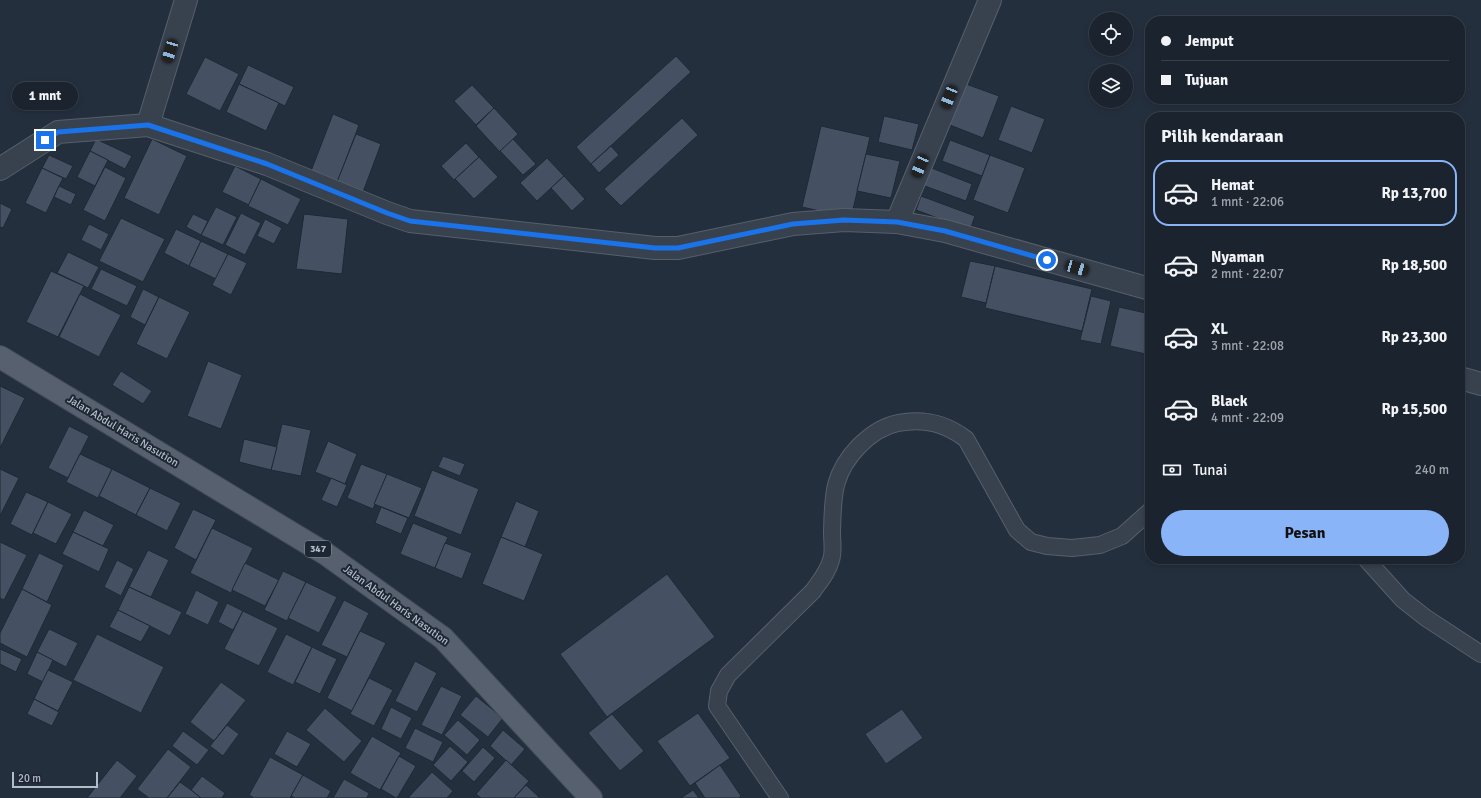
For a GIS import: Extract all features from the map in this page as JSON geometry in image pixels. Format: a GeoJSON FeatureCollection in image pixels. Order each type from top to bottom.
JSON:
{"type":"FeatureCollection","features":[{"type":"Feature","properties":{"kind":"main road","name":"Jalan Abdul Haris Nasution"},"geometry":{"type":"LineString","coordinates":[[0,357],[326,554],[443,638],[591,798]]}},
{"type":"Feature","properties":{"kind":"street"},"geometry":{"type":"LineString","coordinates":[[148,125],[186,0]]}},
{"type":"Feature","properties":{"kind":"street"},"geometry":{"type":"LineString","coordinates":[[897,222],[990,0]]}},
{"type":"Feature","properties":{"kind":"street"},"geometry":{"type":"LineString","coordinates":[[0,169],[58,132],[148,125],[267,164],[410,221],[655,248],[678,248],[793,224],[844,220],[897,222],[945,231],[1145,288]]}},
{"type":"Feature","properties":{"kind":"street"},"geometry":{"type":"LineString","coordinates":[[1465,379],[1481,384]]}},
{"type":"Feature","properties":{"kind":"lane"},"geometry":{"type":"LineString","coordinates":[[780,798],[717,706],[719,691],[728,675],[813,591],[824,576],[832,559],[833,502],[836,480],[848,458],[866,439],[888,425],[913,420],[935,423],[954,430],[966,439],[1017,530],[1031,542],[1047,546],[1072,548],[1100,545],[1122,536],[1145,515]]}},
{"type":"Feature","properties":{"kind":"lane"},"geometry":{"type":"LineString","coordinates":[[1371,564],[1403,600],[1426,618],[1481,654]]}},
{"type":"Feature","properties":{"kind":"building"},"geometry":{"type":"Polygon","coordinates":[[[676,56],[691,72],[591,164],[576,147],[676,56]]]}},
{"type":"Feature","properties":{"kind":"building"},"geometry":{"type":"Polygon","coordinates":[[[205,57],[239,74],[220,111],[186,94],[205,57]]]}},
{"type":"Feature","properties":{"kind":"building"},"geometry":{"type":"Polygon","coordinates":[[[248,65],[294,87],[285,106],[239,84],[248,65]]]}},
{"type":"Feature","properties":{"kind":"building"},"geometry":{"type":"Polygon","coordinates":[[[239,84],[279,103],[266,131],[226,112],[239,84]]]}},
{"type":"Feature","properties":{"kind":"building"},"geometry":{"type":"Polygon","coordinates":[[[966,84],[999,96],[983,138],[950,125],[966,84]]]}},
{"type":"Feature","properties":{"kind":"building"},"geometry":{"type":"Polygon","coordinates":[[[472,85],[494,108],[476,125],[454,101],[472,85]]]}},
{"type":"Feature","properties":{"kind":"building"},"geometry":{"type":"Polygon","coordinates":[[[1011,106],[1045,119],[1032,153],[998,140],[1011,106]]]}},
{"type":"Feature","properties":{"kind":"building"},"geometry":{"type":"Polygon","coordinates":[[[494,108],[518,134],[500,152],[476,126],[494,108]]]}},
{"type":"Feature","properties":{"kind":"building"},"geometry":{"type":"Polygon","coordinates":[[[333,114],[359,125],[338,181],[311,171],[333,114]]]}},
{"type":"Feature","properties":{"kind":"building"},"geometry":{"type":"Polygon","coordinates":[[[884,116],[919,124],[912,150],[878,142],[884,116]]]}},
{"type":"Feature","properties":{"kind":"building"},"geometry":{"type":"Polygon","coordinates":[[[682,118],[698,135],[621,206],[604,189],[682,118]]]}},
{"type":"Feature","properties":{"kind":"building"},"geometry":{"type":"Polygon","coordinates":[[[821,126],[870,137],[851,218],[802,207],[821,126]]]}},
{"type":"Feature","properties":{"kind":"building"},"geometry":{"type":"Polygon","coordinates":[[[356,134],[381,144],[363,192],[337,182],[356,134]]]}},
{"type":"Feature","properties":{"kind":"building"},"geometry":{"type":"Polygon","coordinates":[[[96,139],[132,156],[125,169],[90,151],[96,139]]]}},
{"type":"Feature","properties":{"kind":"building"},"geometry":{"type":"Polygon","coordinates":[[[152,139],[187,156],[159,215],[124,198],[152,139]]]}},
{"type":"Feature","properties":{"kind":"building"},"geometry":{"type":"Polygon","coordinates":[[[513,139],[536,164],[523,175],[500,151],[513,139]]]}},
{"type":"Feature","properties":{"kind":"building"},"geometry":{"type":"Polygon","coordinates":[[[950,140],[990,155],[982,176],[942,161],[950,140]]]}},
{"type":"Feature","properties":{"kind":"building"},"geometry":{"type":"Polygon","coordinates":[[[466,143],[479,157],[454,180],[441,166],[466,143]]]}},
{"type":"Feature","properties":{"kind":"building"},"geometry":{"type":"Polygon","coordinates":[[[611,146],[619,155],[599,173],[591,164],[611,146]]]}},
{"type":"Feature","properties":{"kind":"building"},"geometry":{"type":"Polygon","coordinates":[[[90,151],[108,160],[95,186],[77,177],[90,151]]]}},
{"type":"Feature","properties":{"kind":"building"},"geometry":{"type":"Polygon","coordinates":[[[866,154],[900,161],[891,198],[857,191],[866,154]]]}},
{"type":"Feature","properties":{"kind":"building"},"geometry":{"type":"Polygon","coordinates":[[[49,155],[73,166],[66,179],[42,168],[49,155]]]}},
{"type":"Feature","properties":{"kind":"building"},"geometry":{"type":"Polygon","coordinates":[[[990,155],[1025,168],[1008,213],[973,200],[990,155]]]}},
{"type":"Feature","properties":{"kind":"building"},"geometry":{"type":"Polygon","coordinates":[[[479,157],[498,177],[474,199],[455,179],[479,157]]]}},
{"type":"Feature","properties":{"kind":"building"},"geometry":{"type":"Polygon","coordinates":[[[547,158],[564,176],[537,201],[520,183],[547,158]]]}},
{"type":"Feature","properties":{"kind":"building"},"geometry":{"type":"Polygon","coordinates":[[[235,166],[261,179],[249,205],[222,192],[235,166]]]}},
{"type":"Feature","properties":{"kind":"building"},"geometry":{"type":"Polygon","coordinates":[[[105,167],[126,178],[105,221],[83,210],[105,167]]]}},
{"type":"Feature","properties":{"kind":"building"},"geometry":{"type":"Polygon","coordinates":[[[929,167],[972,184],[966,201],[922,185],[929,167]]]}},
{"type":"Feature","properties":{"kind":"building"},"geometry":{"type":"Polygon","coordinates":[[[42,168],[63,178],[46,213],[25,203],[42,168]]]}},
{"type":"Feature","properties":{"kind":"building"},"geometry":{"type":"Polygon","coordinates":[[[564,176],[585,199],[572,211],[551,188],[564,176]]]}},
{"type":"Feature","properties":{"kind":"building"},"geometry":{"type":"Polygon","coordinates":[[[261,179],[301,199],[288,225],[248,206],[261,179]]]}},
{"type":"Feature","properties":{"kind":"building"},"geometry":{"type":"Polygon","coordinates":[[[59,186],[76,194],[71,205],[54,197],[59,186]]]}},
{"type":"Feature","properties":{"kind":"building"},"geometry":{"type":"Polygon","coordinates":[[[921,196],[975,216],[970,230],[916,210],[921,196]]]}},
{"type":"Feature","properties":{"kind":"building"},"geometry":{"type":"Polygon","coordinates":[[[0,203],[12,209],[3,228],[0,227],[0,203]]]}},
{"type":"Feature","properties":{"kind":"building"},"geometry":{"type":"Polygon","coordinates":[[[216,207],[237,217],[223,245],[201,235],[216,207]]]}},
{"type":"Feature","properties":{"kind":"building"},"geometry":{"type":"Polygon","coordinates":[[[241,213],[261,223],[245,255],[225,245],[241,213]]]}},
{"type":"Feature","properties":{"kind":"building"},"geometry":{"type":"Polygon","coordinates":[[[193,214],[208,221],[201,235],[186,227],[193,214]]]}},
{"type":"Feature","properties":{"kind":"building"},"geometry":{"type":"Polygon","coordinates":[[[304,214],[348,219],[342,274],[296,269],[304,214]]]}},
{"type":"Feature","properties":{"kind":"building"},"geometry":{"type":"Polygon","coordinates":[[[121,218],[165,239],[143,282],[99,261],[121,218]]]}},
{"type":"Feature","properties":{"kind":"building"},"geometry":{"type":"Polygon","coordinates":[[[265,219],[282,228],[274,244],[257,236],[265,219]]]}},
{"type":"Feature","properties":{"kind":"building"},"geometry":{"type":"Polygon","coordinates":[[[89,224],[109,234],[101,250],[81,240],[89,224]]]}},
{"type":"Feature","properties":{"kind":"building"},"geometry":{"type":"Polygon","coordinates":[[[176,229],[201,241],[189,266],[164,253],[176,229]]]}},
{"type":"Feature","properties":{"kind":"building"},"geometry":{"type":"Polygon","coordinates":[[[201,241],[228,254],[216,279],[189,266],[201,241]]]}},
{"type":"Feature","properties":{"kind":"building"},"geometry":{"type":"Polygon","coordinates":[[[68,252],[99,267],[88,288],[57,273],[68,252]]]}},
{"type":"Feature","properties":{"kind":"building"},"geometry":{"type":"Polygon","coordinates":[[[228,254],[247,263],[231,295],[212,285],[228,254]]]}},
{"type":"Feature","properties":{"kind":"building"},"geometry":{"type":"Polygon","coordinates":[[[970,261],[995,266],[986,303],[961,297],[970,261]]]}},
{"type":"Feature","properties":{"kind":"building"},"geometry":{"type":"Polygon","coordinates":[[[995,266],[1092,289],[1082,331],[985,308],[995,266]]]}},
{"type":"Feature","properties":{"kind":"building"},"geometry":{"type":"Polygon","coordinates":[[[101,269],[137,286],[127,306],[91,289],[101,269]]]}},
{"type":"Feature","properties":{"kind":"building"},"geometry":{"type":"Polygon","coordinates":[[[51,271],[84,286],[58,337],[26,322],[51,271]]]}},
{"type":"Feature","properties":{"kind":"building"},"geometry":{"type":"Polygon","coordinates":[[[143,289],[159,297],[145,325],[130,317],[143,289]]]}},
{"type":"Feature","properties":{"kind":"building"},"geometry":{"type":"Polygon","coordinates":[[[80,294],[121,315],[99,357],[59,337],[80,294]]]}},
{"type":"Feature","properties":{"kind":"building"},"geometry":{"type":"Polygon","coordinates":[[[1091,296],[1111,301],[1101,344],[1080,340],[1091,296]]]}},
{"type":"Feature","properties":{"kind":"building"},"geometry":{"type":"Polygon","coordinates":[[[159,297],[190,312],[167,359],[136,344],[159,297]]]}},
{"type":"Feature","properties":{"kind":"building"},"geometry":{"type":"Polygon","coordinates":[[[1119,307],[1145,313],[1145,354],[1110,346],[1119,307]]]}},
{"type":"Feature","properties":{"kind":"building"},"geometry":{"type":"Polygon","coordinates":[[[208,361],[242,375],[221,429],[187,416],[208,361]]]}},
{"type":"Feature","properties":{"kind":"building"},"geometry":{"type":"Polygon","coordinates":[[[121,371],[152,391],[143,404],[112,385],[121,371]]]}},
{"type":"Feature","properties":{"kind":"building"},"geometry":{"type":"Polygon","coordinates":[[[0,386],[25,398],[0,448],[0,386]]]}},
{"type":"Feature","properties":{"kind":"building"},"geometry":{"type":"Polygon","coordinates":[[[282,424],[311,430],[301,476],[271,470],[282,424]]]}},
{"type":"Feature","properties":{"kind":"building"},"geometry":{"type":"Polygon","coordinates":[[[69,426],[89,436],[68,478],[48,468],[69,426]]]}},
{"type":"Feature","properties":{"kind":"building"},"geometry":{"type":"Polygon","coordinates":[[[244,439],[277,447],[271,470],[239,462],[244,439]]]}},
{"type":"Feature","properties":{"kind":"building"},"geometry":{"type":"Polygon","coordinates":[[[328,441],[357,454],[345,484],[315,472],[328,441]]]}},
{"type":"Feature","properties":{"kind":"building"},"geometry":{"type":"Polygon","coordinates":[[[80,454],[112,469],[98,498],[66,482],[80,454]]]}},
{"type":"Feature","properties":{"kind":"building"},"geometry":{"type":"Polygon","coordinates":[[[443,456],[465,464],[460,476],[438,467],[443,456]]]}},
{"type":"Feature","properties":{"kind":"building"},"geometry":{"type":"Polygon","coordinates":[[[361,464],[387,474],[373,509],[347,498],[361,464]]]}},
{"type":"Feature","properties":{"kind":"building"},"geometry":{"type":"Polygon","coordinates":[[[0,469],[19,478],[0,516],[0,469]]]}},
{"type":"Feature","properties":{"kind":"building"},"geometry":{"type":"Polygon","coordinates":[[[112,469],[150,488],[136,515],[99,496],[112,469]]]}},
{"type":"Feature","properties":{"kind":"building"},"geometry":{"type":"Polygon","coordinates":[[[432,470],[479,489],[461,535],[414,516],[432,470]]]}},
{"type":"Feature","properties":{"kind":"building"},"geometry":{"type":"Polygon","coordinates":[[[387,474],[422,488],[409,518],[374,504],[387,474]]]}},
{"type":"Feature","properties":{"kind":"building"},"geometry":{"type":"Polygon","coordinates":[[[331,478],[347,485],[337,507],[321,500],[331,478]]]}},
{"type":"Feature","properties":{"kind":"building"},"geometry":{"type":"Polygon","coordinates":[[[150,488],[181,503],[167,531],[136,515],[150,488]]]}},
{"type":"Feature","properties":{"kind":"building"},"geometry":{"type":"Polygon","coordinates":[[[26,492],[48,502],[32,535],[10,524],[26,492]]]}},
{"type":"Feature","properties":{"kind":"building"},"geometry":{"type":"Polygon","coordinates":[[[516,501],[539,511],[525,547],[501,537],[516,501]]]}},
{"type":"Feature","properties":{"kind":"building"},"geometry":{"type":"Polygon","coordinates":[[[48,502],[72,514],[56,544],[33,533],[48,502]]]}},
{"type":"Feature","properties":{"kind":"building"},"geometry":{"type":"Polygon","coordinates":[[[381,507],[408,518],[401,534],[375,523],[381,507]]]}},
{"type":"Feature","properties":{"kind":"building"},"geometry":{"type":"Polygon","coordinates":[[[193,509],[216,520],[196,560],[174,548],[193,509]]]}},
{"type":"Feature","properties":{"kind":"building"},"geometry":{"type":"Polygon","coordinates":[[[84,510],[114,525],[103,546],[73,532],[84,510]]]}},
{"type":"Feature","properties":{"kind":"building"},"geometry":{"type":"Polygon","coordinates":[[[413,523],[448,537],[435,568],[400,554],[413,523]]]}},
{"type":"Feature","properties":{"kind":"building"},"geometry":{"type":"Polygon","coordinates":[[[212,528],[253,548],[231,593],[190,573],[212,528]]]}},
{"type":"Feature","properties":{"kind":"building"},"geometry":{"type":"Polygon","coordinates":[[[73,532],[109,549],[99,572],[62,554],[73,532]]]}},
{"type":"Feature","properties":{"kind":"building"},"geometry":{"type":"Polygon","coordinates":[[[501,537],[543,554],[524,601],[482,584],[501,537]]]}},
{"type":"Feature","properties":{"kind":"building"},"geometry":{"type":"Polygon","coordinates":[[[0,542],[27,555],[4,600],[0,598],[0,542]]]}},
{"type":"Feature","properties":{"kind":"building"},"geometry":{"type":"Polygon","coordinates":[[[445,543],[472,553],[462,579],[435,568],[445,543]]]}},
{"type":"Feature","properties":{"kind":"building"},"geometry":{"type":"Polygon","coordinates":[[[148,550],[169,560],[151,597],[129,587],[148,550]]]}},
{"type":"Feature","properties":{"kind":"building"},"geometry":{"type":"Polygon","coordinates":[[[39,553],[64,565],[47,602],[22,589],[39,553]]]}},
{"type":"Feature","properties":{"kind":"building"},"geometry":{"type":"Polygon","coordinates":[[[117,560],[134,569],[121,596],[104,587],[117,560]]]}},
{"type":"Feature","properties":{"kind":"building"},"geometry":{"type":"Polygon","coordinates":[[[245,563],[279,580],[265,606],[232,590],[245,563]]]}},
{"type":"Feature","properties":{"kind":"building"},"geometry":{"type":"Polygon","coordinates":[[[283,571],[306,582],[287,621],[264,610],[283,571]]]}},
{"type":"Feature","properties":{"kind":"building"},"geometry":{"type":"Polygon","coordinates":[[[667,574],[715,637],[607,717],[560,654],[667,574]]]}},
{"type":"Feature","properties":{"kind":"building"},"geometry":{"type":"Polygon","coordinates":[[[306,582],[337,597],[319,633],[288,618],[306,582]]]}},
{"type":"Feature","properties":{"kind":"building"},"geometry":{"type":"Polygon","coordinates":[[[129,587],[182,612],[170,636],[118,610],[129,587]]]}},
{"type":"Feature","properties":{"kind":"building"},"geometry":{"type":"Polygon","coordinates":[[[22,589],[52,605],[27,657],[0,643],[0,633],[22,589]]]}},
{"type":"Feature","properties":{"kind":"building"},"geometry":{"type":"Polygon","coordinates":[[[196,590],[219,602],[208,625],[185,614],[196,590]]]}},
{"type":"Feature","properties":{"kind":"building"},"geometry":{"type":"Polygon","coordinates":[[[344,600],[369,613],[347,657],[321,645],[344,600]]]}},
{"type":"Feature","properties":{"kind":"building"},"geometry":{"type":"Polygon","coordinates":[[[227,603],[243,611],[233,630],[218,622],[227,603]]]}},
{"type":"Feature","properties":{"kind":"building"},"geometry":{"type":"Polygon","coordinates":[[[118,610],[150,626],[141,642],[109,627],[118,610]]]}},
{"type":"Feature","properties":{"kind":"building"},"geometry":{"type":"Polygon","coordinates":[[[243,611],[278,628],[259,666],[224,649],[243,611]]]}},
{"type":"Feature","properties":{"kind":"building"},"geometry":{"type":"Polygon","coordinates":[[[49,629],[78,643],[66,667],[37,652],[49,629]]]}},
{"type":"Feature","properties":{"kind":"building"},"geometry":{"type":"Polygon","coordinates":[[[360,631],[386,643],[352,711],[327,698],[360,631]]]}},
{"type":"Feature","properties":{"kind":"building"},"geometry":{"type":"Polygon","coordinates":[[[97,634],[164,667],[141,713],[73,680],[97,634]]]}},
{"type":"Feature","properties":{"kind":"building"},"geometry":{"type":"Polygon","coordinates":[[[286,634],[312,647],[293,685],[267,672],[286,634]]]}},
{"type":"Feature","properties":{"kind":"building"},"geometry":{"type":"Polygon","coordinates":[[[312,647],[337,659],[320,694],[295,682],[312,647]]]}},
{"type":"Feature","properties":{"kind":"building"},"geometry":{"type":"Polygon","coordinates":[[[0,649],[22,659],[16,672],[0,664],[0,649]]]}},
{"type":"Feature","properties":{"kind":"building"},"geometry":{"type":"Polygon","coordinates":[[[37,652],[53,660],[43,682],[27,674],[37,652]]]}},
{"type":"Feature","properties":{"kind":"building"},"geometry":{"type":"Polygon","coordinates":[[[415,661],[437,673],[417,712],[395,701],[415,661]]]}},
{"type":"Feature","properties":{"kind":"building"},"geometry":{"type":"Polygon","coordinates":[[[48,670],[73,682],[58,711],[34,699],[48,670]]]}},
{"type":"Feature","properties":{"kind":"building"},"geometry":{"type":"Polygon","coordinates":[[[369,678],[393,690],[374,726],[350,714],[369,678]]]}},
{"type":"Feature","properties":{"kind":"building"},"geometry":{"type":"Polygon","coordinates":[[[221,682],[246,700],[214,741],[190,722],[221,682]]]}},
{"type":"Feature","properties":{"kind":"building"},"geometry":{"type":"Polygon","coordinates":[[[441,686],[462,696],[442,735],[421,725],[441,686]]]}},
{"type":"Feature","properties":{"kind":"building"},"geometry":{"type":"Polygon","coordinates":[[[476,696],[503,718],[488,737],[460,715],[476,696]]]}},
{"type":"Feature","properties":{"kind":"building"},"geometry":{"type":"Polygon","coordinates":[[[34,699],[59,712],[52,726],[27,714],[34,699]]]}},
{"type":"Feature","properties":{"kind":"building"},"geometry":{"type":"Polygon","coordinates":[[[391,707],[412,718],[401,739],[381,729],[391,707]]]}},
{"type":"Feature","properties":{"kind":"building"},"geometry":{"type":"Polygon","coordinates":[[[325,708],[362,741],[344,762],[306,730],[325,708]]]}},
{"type":"Feature","properties":{"kind":"building"},"geometry":{"type":"Polygon","coordinates":[[[902,709],[923,738],[886,764],[865,734],[902,709]]]}},
{"type":"Feature","properties":{"kind":"building"},"geometry":{"type":"Polygon","coordinates":[[[698,713],[730,758],[690,786],[657,741],[698,713]]]}},
{"type":"Feature","properties":{"kind":"building"},"geometry":{"type":"Polygon","coordinates":[[[612,714],[644,751],[620,771],[588,733],[612,714]]]}},
{"type":"Feature","properties":{"kind":"building"},"geometry":{"type":"Polygon","coordinates":[[[458,720],[480,740],[467,755],[444,735],[458,720]]]}},
{"type":"Feature","properties":{"kind":"building"},"geometry":{"type":"Polygon","coordinates":[[[227,725],[239,734],[223,756],[210,746],[227,725]]]}},
{"type":"Feature","properties":{"kind":"building"},"geometry":{"type":"Polygon","coordinates":[[[415,728],[443,742],[433,762],[405,748],[415,728]]]}},
{"type":"Feature","properties":{"kind":"building"},"geometry":{"type":"Polygon","coordinates":[[[503,730],[525,749],[511,765],[490,746],[503,730]]]}},
{"type":"Feature","properties":{"kind":"building"},"geometry":{"type":"Polygon","coordinates":[[[183,731],[209,750],[197,765],[172,746],[183,731]]]}},
{"type":"Feature","properties":{"kind":"building"},"geometry":{"type":"Polygon","coordinates":[[[287,731],[311,744],[297,767],[274,754],[287,731]]]}},
{"type":"Feature","properties":{"kind":"building"},"geometry":{"type":"Polygon","coordinates":[[[372,736],[401,753],[380,790],[350,773],[372,736]]]}},
{"type":"Feature","properties":{"kind":"building"},"geometry":{"type":"Polygon","coordinates":[[[450,746],[468,762],[451,781],[433,765],[450,746]]]}},
{"type":"Feature","properties":{"kind":"building"},"geometry":{"type":"Polygon","coordinates":[[[483,747],[495,758],[474,782],[462,771],[483,747]]]}},
{"type":"Feature","properties":{"kind":"building"},"geometry":{"type":"Polygon","coordinates":[[[168,749],[191,767],[167,798],[149,798],[137,789],[168,749]]]}},
{"type":"Feature","properties":{"kind":"building"},"geometry":{"type":"Polygon","coordinates":[[[399,756],[416,766],[396,798],[381,789],[399,756]]]}},
{"type":"Feature","properties":{"kind":"building"},"geometry":{"type":"Polygon","coordinates":[[[270,757],[303,775],[290,798],[254,798],[249,795],[270,757]]]}},
{"type":"Feature","properties":{"kind":"building"},"geometry":{"type":"Polygon","coordinates":[[[117,760],[137,776],[120,798],[87,798],[117,760]]]}},
{"type":"Feature","properties":{"kind":"building"},"geometry":{"type":"Polygon","coordinates":[[[506,760],[529,781],[514,798],[481,798],[476,794],[506,760]]]}},
{"type":"Feature","properties":{"kind":"building"},"geometry":{"type":"Polygon","coordinates":[[[720,765],[741,796],[739,798],[705,798],[695,783],[720,765]]]}},
{"type":"Feature","properties":{"kind":"building"},"geometry":{"type":"Polygon","coordinates":[[[432,772],[453,791],[447,798],[408,798],[432,772]]]}},
{"type":"Feature","properties":{"kind":"building"},"geometry":{"type":"Polygon","coordinates":[[[303,775],[331,791],[327,798],[295,798],[291,796],[303,775]]]}},
{"type":"Feature","properties":{"kind":"building"},"geometry":{"type":"Polygon","coordinates":[[[202,776],[225,793],[222,798],[201,798],[191,790],[202,776]]]}},
{"type":"Feature","properties":{"kind":"building"},"geometry":{"type":"Polygon","coordinates":[[[344,779],[369,793],[367,798],[333,798],[344,779]]]}},
{"type":"Feature","properties":{"kind":"building"},"geometry":{"type":"Polygon","coordinates":[[[180,782],[191,790],[201,798],[167,798],[180,782]]]}},
{"type":"Feature","properties":{"kind":"building"},"geometry":{"type":"Polygon","coordinates":[[[526,785],[540,798],[514,798],[526,785]]]}},
{"type":"Feature","properties":{"kind":"building"},"geometry":{"type":"Polygon","coordinates":[[[693,790],[699,798],[681,798],[693,790]]]}},
{"type":"Feature","properties":{"kind":"route"},"geometry":{"type":"LineString","coordinates":[[45,140],[58,132],[148,125],[267,164],[410,221],[655,248],[678,248],[793,224],[844,220],[897,222],[945,231],[1047,260]]}}]}
